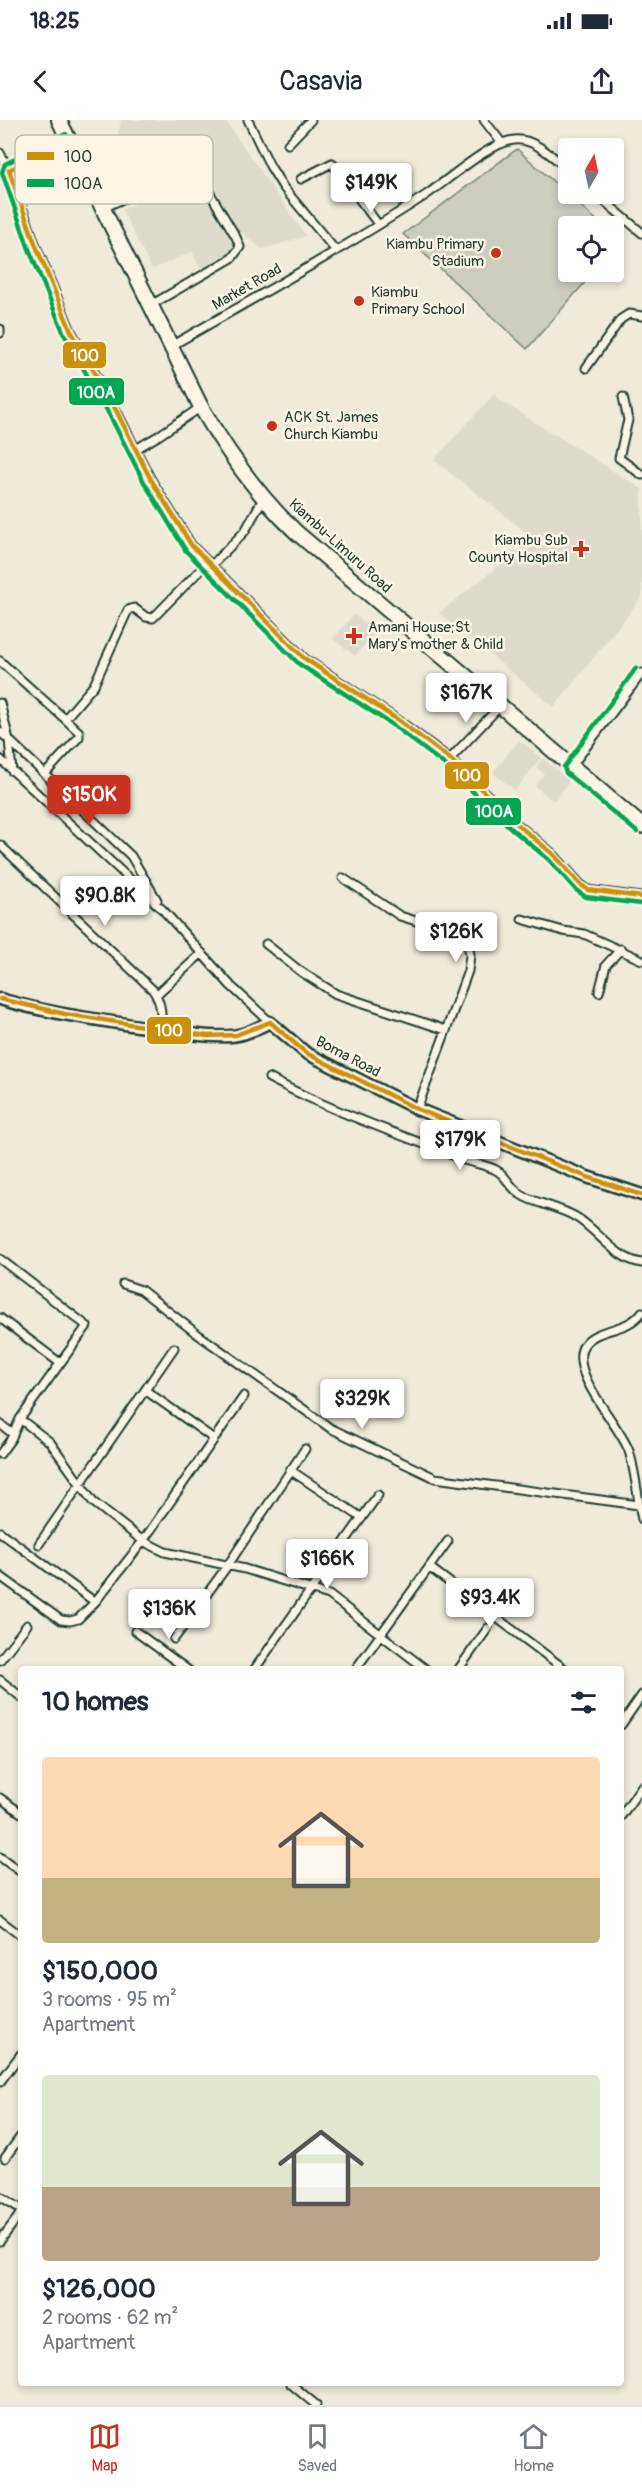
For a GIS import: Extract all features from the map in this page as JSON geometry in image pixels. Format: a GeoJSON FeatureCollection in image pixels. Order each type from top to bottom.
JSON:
{"type":"FeatureCollection","features":[{"type":"Feature","properties":{"kind":"highway","name":"Kiambu-Limuru Road"},"geometry":{"type":"LineString","coordinates":[[59,120],[66,135]]}},
{"type":"Feature","properties":{"kind":"highway","name":"Kiambu-Limuru Road"},"geometry":{"type":"LineString","coordinates":[[101,204],[201,407],[225,448],[264,497],[296,532],[642,826]]}},
{"type":"Feature","properties":{"kind":"main road"},"geometry":{"type":"LineString","coordinates":[[0,999],[21,1006],[160,1030],[231,1036],[246,1033],[270,1022]]}},
{"type":"Feature","properties":{"kind":"main road","name":"Boma Road"},"geometry":{"type":"LineString","coordinates":[[270,1022],[306,1053],[417,1109],[597,1181],[642,1195]]}},
{"type":"Feature","properties":{"kind":"street"},"geometry":{"type":"LineString","coordinates":[[248,120],[283,187],[336,251]]}},
{"type":"Feature","properties":{"kind":"street"},"geometry":{"type":"LineString","coordinates":[[288,144],[311,120]]}},
{"type":"Feature","properties":{"kind":"street"},"geometry":{"type":"LineString","coordinates":[[484,120],[501,142],[522,139],[532,143],[558,162]]}},
{"type":"Feature","properties":{"kind":"street","name":"Market Road"},"geometry":{"type":"LineString","coordinates":[[170,346],[336,251],[426,195],[501,142]]}},
{"type":"Feature","properties":{"kind":"street"},"geometry":{"type":"LineString","coordinates":[[0,153],[15,187]]}},
{"type":"Feature","properties":{"kind":"street"},"geometry":{"type":"LineString","coordinates":[[301,179],[332,163],[378,224]]}},
{"type":"Feature","properties":{"kind":"street"},"geometry":{"type":"LineString","coordinates":[[9,170],[15,167]]}},
{"type":"Feature","properties":{"kind":"street"},"geometry":{"type":"LineString","coordinates":[[151,305],[232,258],[240,247],[213,198]]}},
{"type":"Feature","properties":{"kind":"street"},"geometry":{"type":"LineString","coordinates":[[21,204],[71,331],[136,448],[150,478],[192,546],[304,658],[398,720],[450,759],[518,825],[553,854],[588,890],[642,897]]}},
{"type":"Feature","properties":{"kind":"street"},"geometry":{"type":"LineString","coordinates":[[103,208],[112,204]]}},
{"type":"Feature","properties":{"kind":"street"},"geometry":{"type":"LineString","coordinates":[[608,204],[642,233]]}},
{"type":"Feature","properties":{"kind":"street"},"geometry":{"type":"LineString","coordinates":[[586,368],[621,319],[629,314],[642,316]]}},
{"type":"Feature","properties":{"kind":"street"},"geometry":{"type":"LineString","coordinates":[[622,397],[628,420],[619,458],[642,475]]}},
{"type":"Feature","properties":{"kind":"street"},"geometry":{"type":"LineString","coordinates":[[136,448],[201,407]]}},
{"type":"Feature","properties":{"kind":"street"},"geometry":{"type":"LineString","coordinates":[[65,719],[94,685],[128,610],[134,608],[146,617],[153,618],[245,531],[264,497]]}},
{"type":"Feature","properties":{"kind":"street"},"geometry":{"type":"LineString","coordinates":[[0,660],[79,732],[79,737],[45,774]]}},
{"type":"Feature","properties":{"kind":"street"},"geometry":{"type":"LineString","coordinates":[[571,767],[642,673]]}},
{"type":"Feature","properties":{"kind":"street"},"geometry":{"type":"LineString","coordinates":[[0,703],[9,740],[12,771]]}},
{"type":"Feature","properties":{"kind":"street"},"geometry":{"type":"LineString","coordinates":[[450,759],[500,706]]}},
{"type":"Feature","properties":{"kind":"street"},"geometry":{"type":"LineString","coordinates":[[0,732],[131,856],[163,909]]}},
{"type":"Feature","properties":{"kind":"street"},"geometry":{"type":"LineString","coordinates":[[0,759],[163,909],[231,986],[270,1022]]}},
{"type":"Feature","properties":{"kind":"street"},"geometry":{"type":"LineString","coordinates":[[49,805],[63,791]]}},
{"type":"Feature","properties":{"kind":"street"},"geometry":{"type":"LineString","coordinates":[[0,845],[156,995],[162,1011],[160,1030]]}},
{"type":"Feature","properties":{"kind":"street"},"geometry":{"type":"LineString","coordinates":[[343,878],[400,916],[448,930],[468,944],[470,955],[468,971],[417,1109]]}},
{"type":"Feature","properties":{"kind":"street"},"geometry":{"type":"LineString","coordinates":[[522,919],[563,931],[584,934],[642,960]]}},
{"type":"Feature","properties":{"kind":"street"},"geometry":{"type":"LineString","coordinates":[[266,944],[300,971],[336,994],[446,1030]]}},
{"type":"Feature","properties":{"kind":"street"},"geometry":{"type":"LineString","coordinates":[[599,992],[606,966],[621,949]]}},
{"type":"Feature","properties":{"kind":"street"},"geometry":{"type":"LineString","coordinates":[[156,995],[202,953]]}},
{"type":"Feature","properties":{"kind":"street"},"geometry":{"type":"LineString","coordinates":[[269,1078],[298,1094],[346,1114],[497,1170],[503,1174],[512,1188],[525,1197],[571,1214],[625,1258],[642,1263]]}},
{"type":"Feature","properties":{"kind":"street"},"geometry":{"type":"LineString","coordinates":[[0,1259],[87,1326],[20,1419],[14,1434],[0,1454]]}},
{"type":"Feature","properties":{"kind":"street"},"geometry":{"type":"LineString","coordinates":[[123,1284],[141,1290],[196,1333],[330,1428],[435,1479],[639,1505]]}},
{"type":"Feature","properties":{"kind":"street"},"geometry":{"type":"LineString","coordinates":[[642,1312],[629,1325],[595,1336],[585,1343],[579,1362],[584,1376],[629,1450],[642,1519]]}},
{"type":"Feature","properties":{"kind":"street"},"geometry":{"type":"LineString","coordinates":[[0,1318],[60,1363]]}},
{"type":"Feature","properties":{"kind":"street"},"geometry":{"type":"LineString","coordinates":[[39,1544],[174,1348]]}},
{"type":"Feature","properties":{"kind":"street"},"geometry":{"type":"LineString","coordinates":[[145,1390],[214,1439]]}},
{"type":"Feature","properties":{"kind":"street"},"geometry":{"type":"LineString","coordinates":[[0,1576],[61,1620],[78,1619],[95,1602],[143,1541],[244,1396]]}},
{"type":"Feature","properties":{"kind":"street"},"geometry":{"type":"LineString","coordinates":[[20,1419],[50,1442],[93,1502],[143,1541],[165,1552],[228,1565],[329,1595],[422,1666]]}},
{"type":"Feature","properties":{"kind":"street"},"geometry":{"type":"LineString","coordinates":[[0,1424],[14,1434]]}},
{"type":"Feature","properties":{"kind":"street"},"geometry":{"type":"LineString","coordinates":[[174,1639],[228,1565],[305,1449]]}},
{"type":"Feature","properties":{"kind":"street"},"geometry":{"type":"LineString","coordinates":[[290,1470],[362,1518]]}},
{"type":"Feature","properties":{"kind":"street"},"geometry":{"type":"LineString","coordinates":[[257,1666],[378,1496]]}},
{"type":"Feature","properties":{"kind":"street"},"geometry":{"type":"LineString","coordinates":[[0,1532],[95,1602]]}},
{"type":"Feature","properties":{"kind":"street"},"geometry":{"type":"LineString","coordinates":[[358,1666],[448,1541]]}},
{"type":"Feature","properties":{"kind":"street"},"geometry":{"type":"LineString","coordinates":[[429,1567],[561,1666]]}},
{"type":"Feature","properties":{"kind":"street"},"geometry":{"type":"LineString","coordinates":[[0,1660],[27,1625]]}},
{"type":"Feature","properties":{"kind":"street"},"geometry":{"type":"LineString","coordinates":[[461,1666],[488,1628]]}},
{"type":"Feature","properties":{"kind":"street"},"geometry":{"type":"LineString","coordinates":[[135,1631],[183,1666]]}},
{"type":"Feature","properties":{"kind":"street"},"geometry":{"type":"LineString","coordinates":[[0,1680],[18,1695]]}},
{"type":"Feature","properties":{"kind":"street"},"geometry":{"type":"LineString","coordinates":[[624,1721],[642,1695]]}},
{"type":"Feature","properties":{"kind":"street"},"geometry":{"type":"LineString","coordinates":[[624,1712],[628,1715]]}},
{"type":"Feature","properties":{"kind":"street"},"geometry":{"type":"LineString","coordinates":[[624,1812],[642,1786]]}},
{"type":"Feature","properties":{"kind":"street"},"geometry":{"type":"LineString","coordinates":[[0,1798],[18,1811]]}},
{"type":"Feature","properties":{"kind":"street"},"geometry":{"type":"LineString","coordinates":[[0,1857],[18,1870]]}},
{"type":"Feature","properties":{"kind":"street"},"geometry":{"type":"LineString","coordinates":[[0,1920],[18,1934]]}},
{"type":"Feature","properties":{"kind":"street"},"geometry":{"type":"LineString","coordinates":[[0,2082],[18,2058]]}},
{"type":"Feature","properties":{"kind":"street"},"geometry":{"type":"LineString","coordinates":[[5,2158],[18,2140]]}},
{"type":"Feature","properties":{"kind":"street"},"geometry":{"type":"LineString","coordinates":[[0,2196],[18,2209]]}},
{"type":"Feature","properties":{"kind":"street"},"geometry":{"type":"LineString","coordinates":[[0,2241],[18,2215]]}},
{"type":"Feature","properties":{"kind":"street"},"geometry":{"type":"LineString","coordinates":[[293,2386],[316,2405]]}},
{"type":"Feature","properties":{"kind":"shaded area"},"geometry":{"type":"Polygon","coordinates":[[[121,120],[225,120],[306,236],[263,249],[222,218],[238,250],[202,271],[192,252],[152,269],[122,210],[134,204],[213,204],[213,135],[118,135],[121,120]]]}},
{"type":"Feature","properties":{"kind":"shaded area","name":"Kiambu Primary Stadium"},"geometry":{"type":"Polygon","coordinates":[[[517,149],[558,186],[558,204],[578,204],[592,216],[558,216],[558,282],[585,282],[527,349],[403,234],[517,149]]]}},
{"type":"Feature","properties":{"kind":"shaded area","name":"Kiambu Sub County Hospital"},"geometry":{"type":"Polygon","coordinates":[[[494,394],[501,401],[642,489],[642,597],[554,707],[439,613],[534,538],[434,460],[494,394]]]}},
{"type":"Feature","properties":{"kind":"shaded area","name":"Amani House;St Mary's mother & Child"},"geometry":{"type":"Polygon","coordinates":[[[354,614],[375,632],[355,656],[333,639],[354,614]]]}},
{"type":"Feature","properties":{"kind":"shaded area"},"geometry":{"type":"Polygon","coordinates":[[[519,740],[541,758],[515,790],[493,773],[519,740]]]}},
{"type":"Feature","properties":{"kind":"shaded area"},"geometry":{"type":"Polygon","coordinates":[[[543,759],[570,781],[554,801],[535,786],[544,774],[536,767],[543,759]]]}},
{"type":"Feature","properties":{"kind":"transit line","name":"100A"},"geometry":{"type":"LineString","coordinates":[[15,159],[5,164],[2,172],[29,249],[64,334],[144,482],[186,551],[299,664],[394,726],[445,765],[513,830],[548,859],[576,890],[586,897],[641,904]]}},
{"type":"Feature","properties":{"kind":"transit line","name":"100"},"geometry":{"type":"LineString","coordinates":[[15,167],[9,170],[15,187]]}},
{"type":"Feature","properties":{"kind":"transit line","name":"100"},"geometry":{"type":"LineString","coordinates":[[21,204],[71,331],[117,412],[150,478],[192,546],[304,658],[398,720],[450,759],[518,825],[553,854],[580,884],[588,890],[642,897]]}},
{"type":"Feature","properties":{"kind":"transit line","name":"100A"},"geometry":{"type":"LineString","coordinates":[[636,668],[564,767],[566,773],[637,832]]}},
{"type":"Feature","properties":{"kind":"transit line","name":"100"},"geometry":{"type":"LineString","coordinates":[[0,999],[65,1014],[207,1036],[236,1035],[270,1022],[306,1053],[417,1109],[587,1177],[642,1195]]}},
{"type":"Feature","properties":{"kind":"place","name":"Kiambu Primary Stadium"},"geometry":{"type":"Point","coordinates":[496,253]}},
{"type":"Feature","properties":{"kind":"place","name":"Kiambu Primary School"},"geometry":{"type":"Point","coordinates":[359,301]}},
{"type":"Feature","properties":{"kind":"place","name":"ACK St. James Church Kiambu"},"geometry":{"type":"Point","coordinates":[272,426]}},
{"type":"Feature","properties":{"kind":"place","name":"Kiambu Sub County Hospital"},"geometry":{"type":"Point","coordinates":[581,549]}},
{"type":"Feature","properties":{"kind":"place","name":"Amani House;St Mary's mother & Child"},"geometry":{"type":"Point","coordinates":[354,636]}}]}
